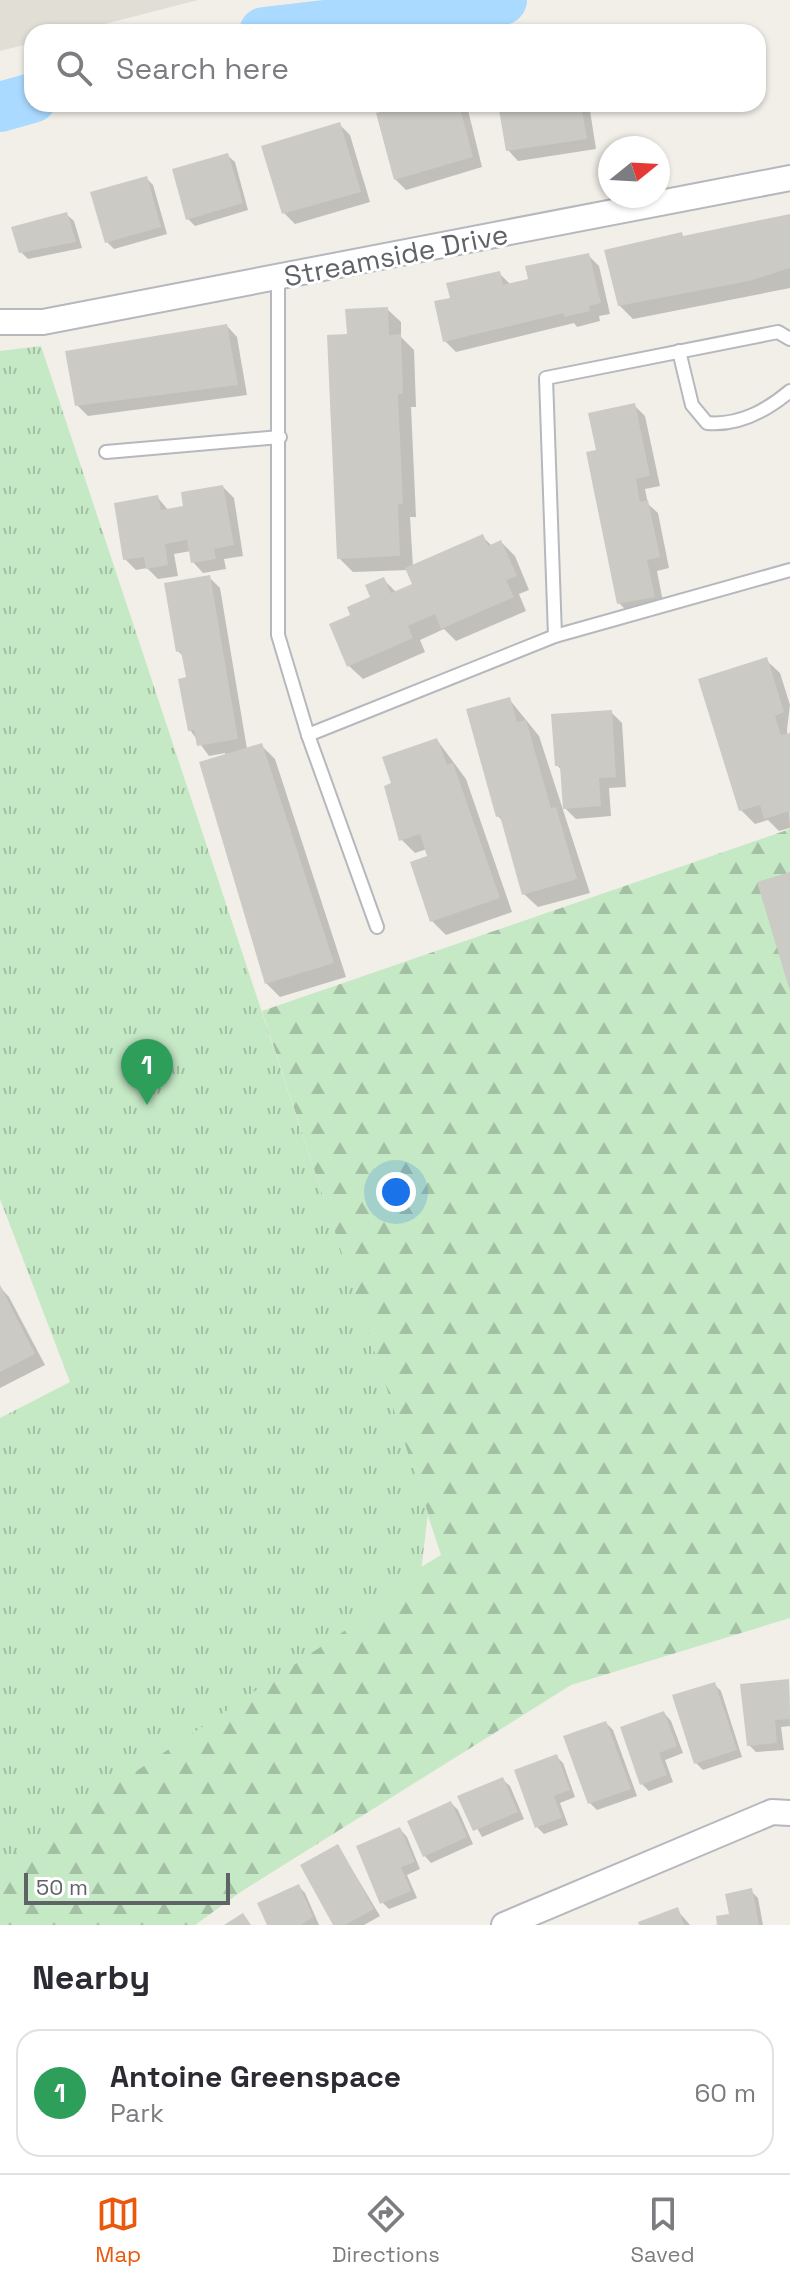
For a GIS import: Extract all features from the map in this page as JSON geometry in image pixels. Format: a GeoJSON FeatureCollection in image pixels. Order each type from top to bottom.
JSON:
{"type":"FeatureCollection","features":[{"type":"Feature","properties":{"kind":"street","name":"Streamside Drive"},"geometry":{"type":"LineString","coordinates":[[0,322],[43,322],[790,178]]}},
{"type":"Feature","properties":{"kind":"street"},"geometry":{"type":"LineString","coordinates":[[504,1925],[772,1812],[790,1813]]}},
{"type":"Feature","properties":{"kind":"lane"},"geometry":{"type":"LineString","coordinates":[[278,279],[278,635],[308,735],[377,927]]}},
{"type":"Feature","properties":{"kind":"lane"},"geometry":{"type":"LineString","coordinates":[[555,636],[546,378],[778,332],[790,339]]}},
{"type":"Feature","properties":{"kind":"lane"},"geometry":{"type":"LineString","coordinates":[[679,351],[692,405],[707,423],[726,424],[769,409],[790,391]]}},
{"type":"Feature","properties":{"kind":"lane"},"geometry":{"type":"LineString","coordinates":[[106,452],[280,437]]}},
{"type":"Feature","properties":{"kind":"lane"},"geometry":{"type":"LineString","coordinates":[[308,735],[555,636],[790,570]]}},
{"type":"Feature","properties":{"kind":"shaded area"},"geometry":{"type":"Polygon","coordinates":[[[0,0],[198,0],[105,24],[24,24],[24,45],[0,51],[0,0]]]}},
{"type":"Feature","properties":{"kind":"green space"},"geometry":{"type":"Polygon","coordinates":[[[41,346],[428,1513],[420,1580],[0,1863],[0,1418],[70,1382],[0,1199],[0,351],[41,346]]]}},
{"type":"Feature","properties":{"kind":"green space"},"geometry":{"type":"Polygon","coordinates":[[[790,829],[790,1618],[571,1685],[242,1891],[195,1925],[0,1925],[0,1812],[53,1788],[441,1555],[262,1011],[790,829]]]}},
{"type":"Feature","properties":{"kind":"building"},"geometry":{"type":"Polygon","coordinates":[[[461,112],[473,157],[394,180],[376,113],[461,112]]]}},
{"type":"Feature","properties":{"kind":"building"},"geometry":{"type":"Polygon","coordinates":[[[499,112],[582,112],[587,139],[506,151],[499,112]]]}},
{"type":"Feature","properties":{"kind":"building"},"geometry":{"type":"Polygon","coordinates":[[[340,122],[361,192],[282,214],[261,146],[340,122]]]}},
{"type":"Feature","properties":{"kind":"building"},"geometry":{"type":"Polygon","coordinates":[[[228,153],[243,203],[186,220],[172,169],[228,153]]]}},
{"type":"Feature","properties":{"kind":"building"},"geometry":{"type":"Polygon","coordinates":[[[147,176],[161,227],[105,243],[90,192],[147,176]]]}},
{"type":"Feature","properties":{"kind":"building"},"geometry":{"type":"Polygon","coordinates":[[[67,212],[76,242],[19,253],[11,227],[67,212]]]}},
{"type":"Feature","properties":{"kind":"building"},"geometry":{"type":"Polygon","coordinates":[[[790,214],[790,268],[749,281],[618,306],[604,250],[682,232],[683,236],[790,214]]]}},
{"type":"Feature","properties":{"kind":"building"},"geometry":{"type":"Polygon","coordinates":[[[589,253],[601,303],[589,306],[590,311],[564,317],[564,313],[443,342],[434,301],[450,298],[446,283],[500,271],[503,285],[528,279],[525,266],[589,253]]]}},
{"type":"Feature","properties":{"kind":"building"},"geometry":{"type":"Polygon","coordinates":[[[388,307],[389,335],[401,334],[403,394],[398,394],[403,504],[398,504],[400,556],[337,559],[327,335],[347,334],[345,309],[388,307]]]}},
{"type":"Feature","properties":{"kind":"building"},"geometry":{"type":"Polygon","coordinates":[[[227,324],[238,385],[75,406],[65,351],[227,324]]]}},
{"type":"Feature","properties":{"kind":"building"},"geometry":{"type":"Polygon","coordinates":[[[635,403],[650,476],[636,479],[640,502],[648,500],[660,557],[647,560],[655,597],[617,604],[586,452],[596,450],[588,413],[635,403]]]}},
{"type":"Feature","properties":{"kind":"building"},"geometry":{"type":"Polygon","coordinates":[[[223,485],[234,545],[214,549],[216,559],[191,563],[187,540],[165,544],[168,565],[146,569],[144,557],[123,560],[114,503],[158,495],[161,510],[183,506],[181,492],[223,485]]]}},
{"type":"Feature","properties":{"kind":"building"},"geometry":{"type":"Polygon","coordinates":[[[483,534],[488,546],[501,540],[517,576],[506,580],[514,597],[441,629],[435,614],[408,626],[413,638],[347,667],[329,624],[350,615],[347,607],[370,597],[365,585],[384,577],[391,593],[412,584],[405,568],[483,534]]]}},
{"type":"Feature","properties":{"kind":"building"},"geometry":{"type":"Polygon","coordinates":[[[210,575],[238,739],[197,746],[194,730],[188,731],[178,679],[186,677],[181,651],[176,652],[164,583],[210,575]]]}},
{"type":"Feature","properties":{"kind":"building"},"geometry":{"type":"Polygon","coordinates":[[[767,657],[784,712],[775,716],[781,735],[790,733],[790,811],[764,819],[760,805],[739,811],[698,679],[767,657]]]}},
{"type":"Feature","properties":{"kind":"building"},"geometry":{"type":"Polygon","coordinates":[[[510,697],[517,722],[526,720],[551,808],[556,807],[577,879],[522,895],[500,816],[496,817],[466,709],[510,697]]]}},
{"type":"Feature","properties":{"kind":"building"},"geometry":{"type":"Polygon","coordinates":[[[612,710],[616,777],[599,778],[601,806],[563,809],[560,766],[555,766],[551,714],[612,710]]]}},
{"type":"Feature","properties":{"kind":"building"},"geometry":{"type":"Polygon","coordinates":[[[437,738],[447,765],[453,763],[500,898],[430,922],[410,862],[427,856],[420,834],[399,841],[384,786],[391,783],[382,757],[437,738]]]}},
{"type":"Feature","properties":{"kind":"building"},"geometry":{"type":"Polygon","coordinates":[[[262,743],[334,963],[265,984],[199,762],[262,743]]]}},
{"type":"Feature","properties":{"kind":"building"},"geometry":{"type":"Polygon","coordinates":[[[790,872],[790,988],[789,988],[757,882],[790,872]]]}},
{"type":"Feature","properties":{"kind":"building"},"geometry":{"type":"Polygon","coordinates":[[[0,1285],[35,1354],[0,1372],[0,1285]]]}},
{"type":"Feature","properties":{"kind":"building"},"geometry":{"type":"Polygon","coordinates":[[[789,1679],[790,1719],[775,1720],[777,1743],[747,1746],[740,1684],[789,1679]]]}},
{"type":"Feature","properties":{"kind":"building"},"geometry":{"type":"Polygon","coordinates":[[[715,1682],[737,1750],[694,1764],[672,1695],[715,1682]]]}},
{"type":"Feature","properties":{"kind":"building"},"geometry":{"type":"Polygon","coordinates":[[[664,1711],[677,1746],[659,1753],[667,1775],[640,1785],[620,1727],[664,1711]]]}},
{"type":"Feature","properties":{"kind":"building"},"geometry":{"type":"Polygon","coordinates":[[[606,1721],[631,1789],[588,1804],[563,1736],[606,1721]]]}},
{"type":"Feature","properties":{"kind":"building"},"geometry":{"type":"Polygon","coordinates":[[[557,1754],[570,1790],[554,1796],[562,1818],[535,1828],[514,1770],[557,1754]]]}},
{"type":"Feature","properties":{"kind":"building"},"geometry":{"type":"Polygon","coordinates":[[[503,1777],[518,1812],[473,1831],[457,1796],[503,1777]]]}},
{"type":"Feature","properties":{"kind":"building"},"geometry":{"type":"Polygon","coordinates":[[[451,1801],[467,1837],[423,1857],[407,1821],[451,1801]]]}},
{"type":"Feature","properties":{"kind":"building"},"geometry":{"type":"Polygon","coordinates":[[[400,1827],[415,1862],[401,1867],[411,1891],[380,1904],[356,1846],[400,1827]]]}},
{"type":"Feature","properties":{"kind":"building"},"geometry":{"type":"Polygon","coordinates":[[[338,1844],[374,1909],[345,1925],[333,1925],[300,1865],[338,1844]]]}},
{"type":"Feature","properties":{"kind":"building"},"geometry":{"type":"Polygon","coordinates":[[[299,1884],[313,1917],[301,1925],[267,1925],[257,1903],[299,1884]]]}},
{"type":"Feature","properties":{"kind":"building"},"geometry":{"type":"Polygon","coordinates":[[[752,1888],[759,1925],[717,1925],[716,1916],[729,1914],[725,1894],[752,1888]]]}},
{"type":"Feature","properties":{"kind":"building"},"geometry":{"type":"Polygon","coordinates":[[[678,1907],[684,1925],[639,1925],[638,1922],[678,1907]]]}},
{"type":"Feature","properties":{"kind":"building"},"geometry":{"type":"Polygon","coordinates":[[[243,1913],[251,1925],[224,1925],[243,1913]]]}},
{"type":"Feature","properties":{"kind":"waterway"},"geometry":{"type":"LineString","coordinates":[[334,24],[438,12],[502,0]]}},
{"type":"Feature","properties":{"kind":"waterway"},"geometry":{"type":"LineString","coordinates":[[0,107],[24,100]]}},
{"type":"Feature","properties":{"kind":"place","name":"Antoine Greenspace"},"geometry":{"type":"Point","coordinates":[147,1105]}}]}
